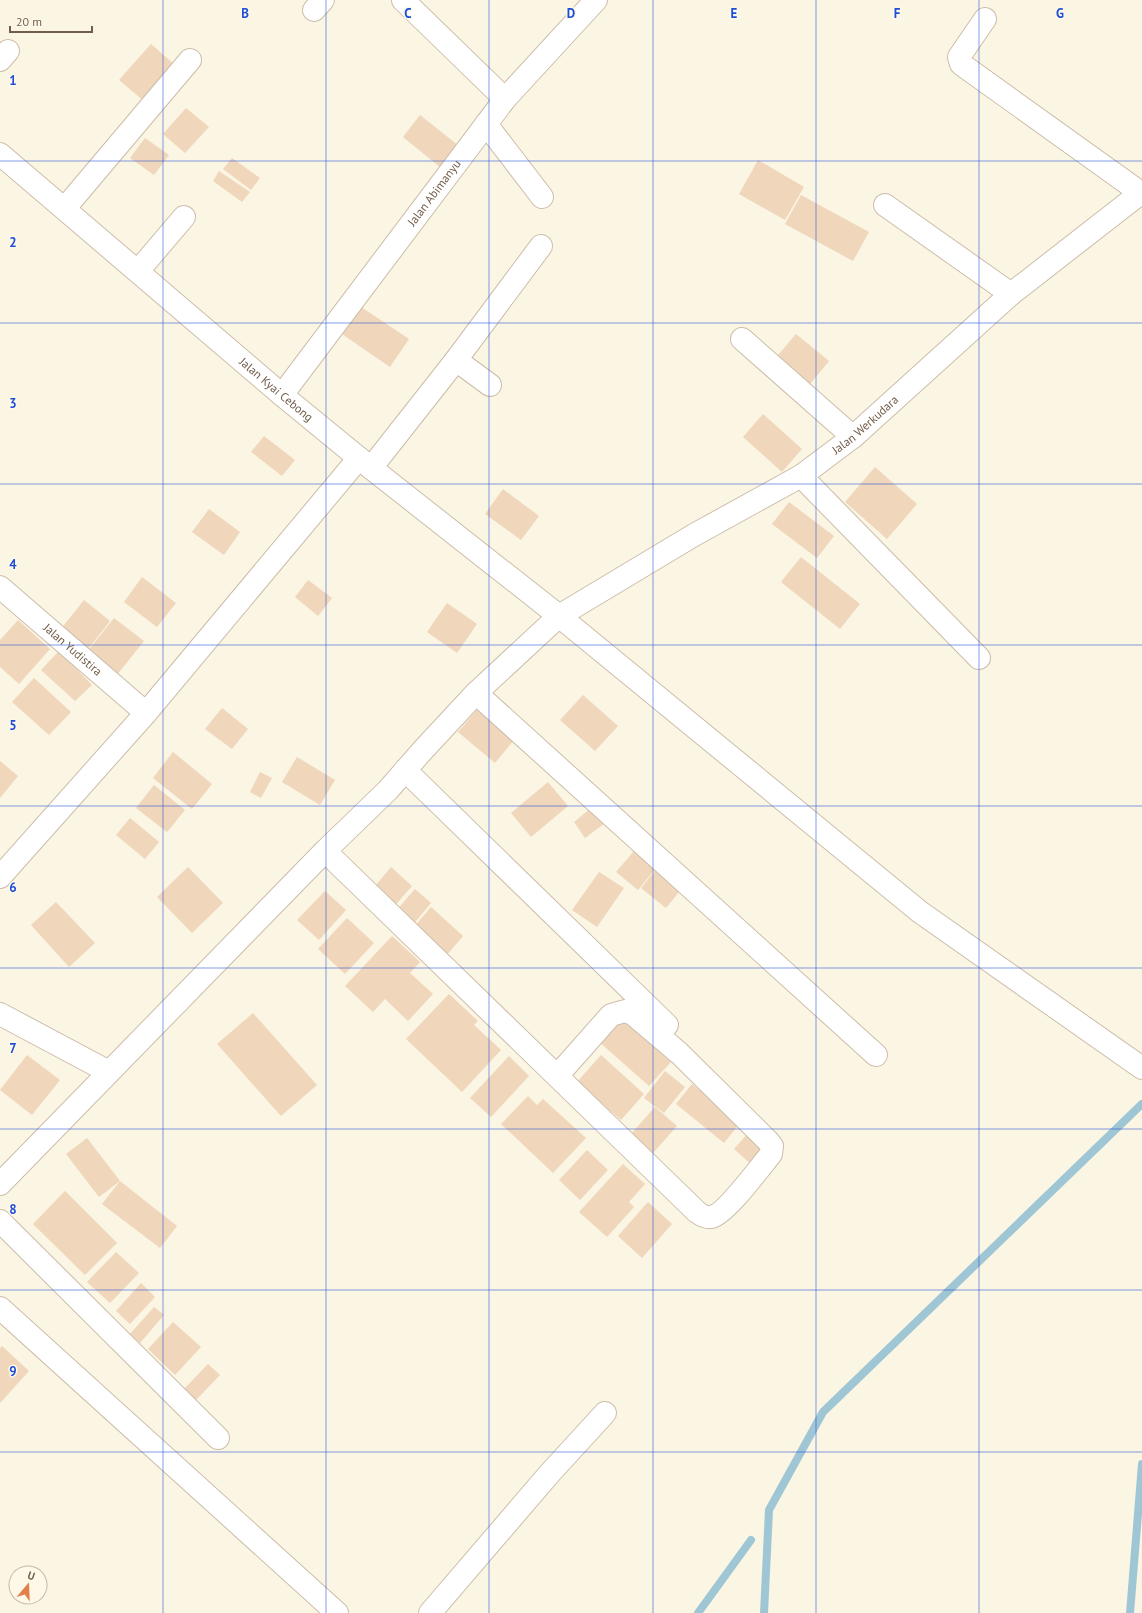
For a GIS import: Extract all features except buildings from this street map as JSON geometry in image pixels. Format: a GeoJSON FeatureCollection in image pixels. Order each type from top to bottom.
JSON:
{"type":"FeatureCollection","features":[{"type":"Feature","properties":{"kind":"street"},"geometry":{"type":"LineString","coordinates":[[403,0],[505,99]]}},
{"type":"Feature","properties":{"kind":"street","name":"Jalan Abimanyu"},"geometry":{"type":"LineString","coordinates":[[282,395],[505,99],[596,0]]}},
{"type":"Feature","properties":{"kind":"street"},"geometry":{"type":"LineString","coordinates":[[985,19],[959,57],[961,64],[1142,192]]}},
{"type":"Feature","properties":{"kind":"street"},"geometry":{"type":"LineString","coordinates":[[65,208],[190,60]]}},
{"type":"Feature","properties":{"kind":"street"},"geometry":{"type":"LineString","coordinates":[[486,124],[542,197]]}},
{"type":"Feature","properties":{"kind":"street","name":"Jalan Kyai Cebong"},"geometry":{"type":"LineString","coordinates":[[0,154],[282,395],[365,463],[559,616],[920,912],[1142,1068]]}},
{"type":"Feature","properties":{"kind":"street","name":"Jalan Werkudara"},"geometry":{"type":"LineString","coordinates":[[0,1184],[325,851],[388,790],[476,693],[559,616],[694,535],[801,476],[853,437],[1011,294],[1142,192]]}},
{"type":"Feature","properties":{"kind":"street"},"geometry":{"type":"LineString","coordinates":[[885,205],[1011,294]]}},
{"type":"Feature","properties":{"kind":"street"},"geometry":{"type":"LineString","coordinates":[[138,271],[184,217]]}},
{"type":"Feature","properties":{"kind":"street"},"geometry":{"type":"LineString","coordinates":[[0,877],[456,360],[541,246]]}},
{"type":"Feature","properties":{"kind":"street"},"geometry":{"type":"LineString","coordinates":[[742,339],[853,437]]}},
{"type":"Feature","properties":{"kind":"street"},"geometry":{"type":"LineString","coordinates":[[456,360],[490,385]]}},
{"type":"Feature","properties":{"kind":"street"},"geometry":{"type":"LineString","coordinates":[[801,476],[979,658]]}},
{"type":"Feature","properties":{"kind":"street","name":"Jalan Yudistira"},"geometry":{"type":"LineString","coordinates":[[0,587],[146,713]]}},
{"type":"Feature","properties":{"kind":"street"},"geometry":{"type":"LineString","coordinates":[[476,693],[876,1056]]}},
{"type":"Feature","properties":{"kind":"street"},"geometry":{"type":"LineString","coordinates":[[405,770],[784,1139]]}},
{"type":"Feature","properties":{"kind":"street"},"geometry":{"type":"LineString","coordinates":[[325,851],[556,1076],[691,1207],[704,1217],[711,1217],[717,1214],[737,1195],[771,1154],[772,1146],[767,1140],[679,1052],[633,1014],[625,1011],[611,1015],[556,1076]]}},
{"type":"Feature","properties":{"kind":"street"},"geometry":{"type":"LineString","coordinates":[[0,1014],[109,1072]]}},
{"type":"Feature","properties":{"kind":"street"},"geometry":{"type":"LineString","coordinates":[[0,1221],[218,1438]]}},
{"type":"Feature","properties":{"kind":"street"},"geometry":{"type":"LineString","coordinates":[[0,1308],[337,1613]]}},
{"type":"Feature","properties":{"kind":"street"},"geometry":{"type":"LineString","coordinates":[[430,1613],[550,1473],[605,1413]]}},
{"type":"Feature","properties":{"kind":"waterway"},"geometry":{"type":"LineString","coordinates":[[764,1613],[769,1510],[823,1412],[1142,1104]]}},
{"type":"Feature","properties":{"kind":"waterway"},"geometry":{"type":"LineString","coordinates":[[1130,1613],[1142,1464]]}},
{"type":"Feature","properties":{"kind":"waterway"},"geometry":{"type":"LineString","coordinates":[[698,1613],[751,1540]]}}]}
